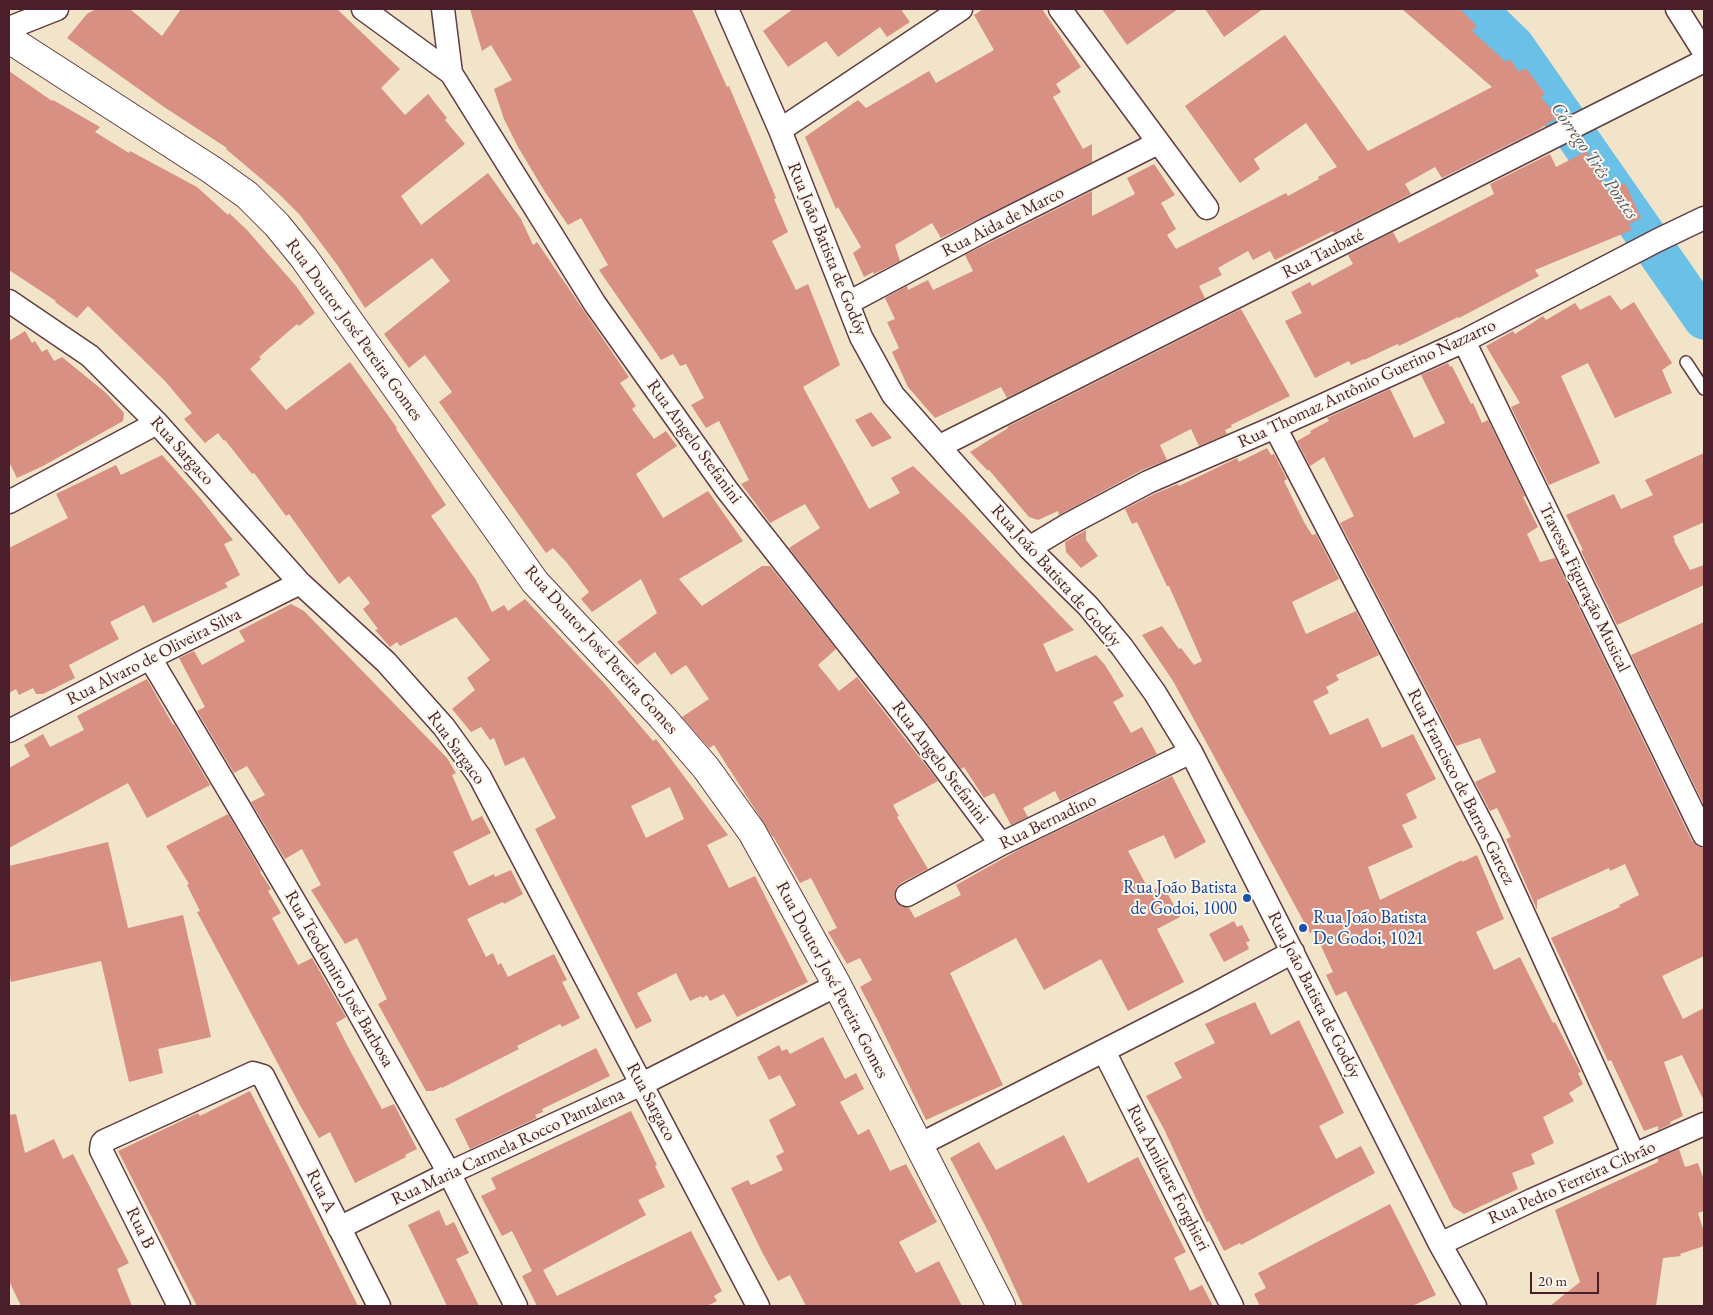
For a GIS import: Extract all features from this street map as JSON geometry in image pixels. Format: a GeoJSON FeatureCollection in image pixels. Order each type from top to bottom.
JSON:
{"type":"FeatureCollection","features":[{"type":"Feature","properties":{"kind":"main road","name":"Rua Doutor José Pereira Gomes"},"geometry":{"type":"LineString","coordinates":[[9,39],[212,170],[247,195],[277,225],[304,258],[535,582],[662,717],[706,768],[752,832],[837,984],[1001,1306]]}},
{"type":"Feature","properties":{"kind":"street"},"geometry":{"type":"LineString","coordinates":[[9,28],[57,9]]}},
{"type":"Feature","properties":{"kind":"street"},"geometry":{"type":"LineString","coordinates":[[363,9],[451,73]]}},
{"type":"Feature","properties":{"kind":"street","name":"Rua Angelo Stefanini"},"geometry":{"type":"LineString","coordinates":[[443,9],[451,73],[595,304],[727,490],[916,730],[1001,844]]}},
{"type":"Feature","properties":{"kind":"street","name":"Rua João Batista de Godóy"},"geometry":{"type":"LineString","coordinates":[[727,9],[780,130],[861,337],[893,394],[1029,548],[1088,606],[1122,647],[1155,693],[1191,752],[1440,1244],[1475,1306]]}},
{"type":"Feature","properties":{"kind":"street"},"geometry":{"type":"LineString","coordinates":[[780,130],[961,9]]}},
{"type":"Feature","properties":{"kind":"street"},"geometry":{"type":"LineString","coordinates":[[1060,9],[1207,208]]}},
{"type":"Feature","properties":{"kind":"street"},"geometry":{"type":"LineString","coordinates":[[1677,9],[1704,52]]}},
{"type":"Feature","properties":{"kind":"street","name":"Rua Taubaté"},"geometry":{"type":"LineString","coordinates":[[940,446],[1704,62]]}},
{"type":"Feature","properties":{"kind":"street","name":"Rua Aida de Marco"},"geometry":{"type":"LineString","coordinates":[[848,303],[1158,143]]}},
{"type":"Feature","properties":{"kind":"street","name":"Rua Thomaz Antônio Guerino Nazzarro"},"geometry":{"type":"LineString","coordinates":[[1029,548],[1069,524],[1148,482],[1275,427],[1464,341],[1702,219]]}},
{"type":"Feature","properties":{"kind":"street","name":"Rua Sargaco"},"geometry":{"type":"LineString","coordinates":[[9,301],[90,356],[157,423],[300,583],[386,662],[444,727],[480,777],[758,1306]]}},
{"type":"Feature","properties":{"kind":"street","name":"Travessa Figuração Musical"},"geometry":{"type":"LineString","coordinates":[[1464,341],[1704,835]]}},
{"type":"Feature","properties":{"kind":"street"},"geometry":{"type":"LineString","coordinates":[[9,502],[157,423]]}},
{"type":"Feature","properties":{"kind":"street","name":"Rua Francisco de Barros Garcez"},"geometry":{"type":"LineString","coordinates":[[1275,427],[1490,840],[1634,1155]]}},
{"type":"Feature","properties":{"kind":"street","name":"Rua Alvaro de Oliveira Silva"},"geometry":{"type":"LineString","coordinates":[[9,732],[150,658],[300,583]]}},
{"type":"Feature","properties":{"kind":"street","name":"Rua Teodomiro José Barbosa"},"geometry":{"type":"LineString","coordinates":[[150,658],[316,938],[450,1173],[516,1306]]}},
{"type":"Feature","properties":{"kind":"street","name":"Rua Bernadino"},"geometry":{"type":"LineString","coordinates":[[907,895],[1001,844],[1191,752]]}},
{"type":"Feature","properties":{"kind":"street"},"geometry":{"type":"LineString","coordinates":[[920,1145],[1204,1000],[1293,952]]}},
{"type":"Feature","properties":{"kind":"street","name":"Rua Maria Carmela Rocco Pantalena"},"geometry":{"type":"LineString","coordinates":[[339,1228],[450,1173],[642,1084],[837,984]]}},
{"type":"Feature","properties":{"kind":"street","name":"Rua Amilcare Forghieri"},"geometry":{"type":"LineString","coordinates":[[1104,1050],[1232,1306]]}},
{"type":"Feature","properties":{"kind":"street","name":"Rua B"},"geometry":{"type":"LineString","coordinates":[[179,1306],[101,1150],[102,1144],[104,1141],[247,1074],[252,1073],[263,1076]]}},
{"type":"Feature","properties":{"kind":"street","name":"Rua A"},"geometry":{"type":"LineString","coordinates":[[263,1076],[379,1306]]}},
{"type":"Feature","properties":{"kind":"street","name":"Rua Pedro Ferreira Cibrão"},"geometry":{"type":"LineString","coordinates":[[1440,1244],[1532,1200],[1704,1124]]}},
{"type":"Feature","properties":{"kind":"lane"},"geometry":{"type":"LineString","coordinates":[[1686,362],[1704,389]]}},
{"type":"Feature","properties":{"kind":"building"},"geometry":{"type":"Polygon","coordinates":[[[96,9],[130,9],[162,36],[181,9],[337,9],[400,69],[381,88],[405,115],[428,94],[447,118],[445,120],[465,144],[401,196],[421,225],[488,173],[521,219],[533,245],[537,242],[629,377],[620,383],[636,406],[632,409],[654,439],[666,431],[677,446],[636,474],[663,518],[708,491],[743,541],[679,579],[702,606],[762,566],[770,566],[836,649],[818,665],[839,691],[857,677],[938,781],[893,805],[899,816],[897,817],[928,869],[901,883],[896,888],[894,895],[896,902],[901,906],[909,908],[915,918],[961,895],[956,885],[1020,849],[1172,776],[1206,842],[1175,859],[1164,835],[1128,851],[1150,892],[1163,885],[1180,917],[1157,929],[1184,982],[1128,1011],[1101,959],[1044,990],[1016,938],[950,973],[1003,1085],[926,1120],[860,987],[872,980],[860,958],[847,964],[828,932],[837,928],[811,878],[800,883],[773,836],[714,745],[709,748],[682,717],[709,699],[686,665],[671,675],[655,652],[637,665],[617,642],[657,613],[641,579],[592,612],[581,599],[589,592],[553,548],[546,553],[439,402],[452,392],[425,355],[409,368],[384,334],[450,281],[432,258],[365,308],[338,266],[300,215],[278,193],[227,148],[164,107],[67,38],[87,14],[96,9]]]}},
{"type":"Feature","properties":{"kind":"building"},"geometry":{"type":"Polygon","coordinates":[[[470,9],[692,9],[727,87],[729,86],[776,198],[774,199],[788,232],[772,241],[796,290],[808,284],[840,365],[803,387],[869,509],[900,493],[891,478],[913,466],[965,516],[1074,630],[1043,644],[1056,672],[1096,655],[1105,665],[1124,696],[1113,702],[1131,733],[1142,727],[1157,754],[1060,801],[1055,791],[1023,808],[1028,817],[1011,825],[994,793],[984,798],[964,767],[961,769],[789,548],[820,528],[805,504],[770,523],[741,484],[749,480],[719,421],[706,428],[691,405],[704,398],[686,364],[680,366],[673,354],[661,360],[599,270],[608,265],[581,218],[568,225],[545,192],[518,147],[504,119],[494,89],[512,80],[491,45],[482,51],[470,9]]]}},
{"type":"Feature","properties":{"kind":"building"},"geometry":{"type":"Polygon","coordinates":[[[793,9],[904,9],[902,11],[910,22],[887,37],[880,27],[838,57],[826,41],[788,67],[763,31],[793,9]]]}},
{"type":"Feature","properties":{"kind":"building"},"geometry":{"type":"Polygon","coordinates":[[[983,9],[1042,9],[1081,67],[1056,84],[1061,92],[1053,97],[1083,149],[1092,144],[1092,162],[941,238],[932,223],[895,245],[900,261],[864,277],[853,253],[861,247],[838,207],[836,209],[805,137],[858,100],[866,108],[929,71],[936,83],[994,50],[974,15],[983,9]]]}},
{"type":"Feature","properties":{"kind":"building"},"geometry":{"type":"Polygon","coordinates":[[[1102,9],[1178,9],[1127,45],[1102,9]]]}},
{"type":"Feature","properties":{"kind":"building"},"geometry":{"type":"Polygon","coordinates":[[[1205,9],[1263,9],[1224,37],[1205,9]]]}},
{"type":"Feature","properties":{"kind":"building"},"geometry":{"type":"Polygon","coordinates":[[[1402,9],[1460,9],[1477,26],[1472,31],[1506,62],[1510,59],[1519,72],[1526,68],[1545,94],[1541,97],[1558,117],[1538,130],[1442,178],[1435,167],[1405,184],[1411,194],[1275,260],[1270,251],[1253,260],[1248,251],[1218,268],[1222,275],[1199,286],[1205,298],[1007,398],[1001,387],[935,418],[908,387],[892,352],[899,348],[887,322],[895,319],[885,298],[907,286],[908,290],[928,280],[933,290],[973,271],[965,255],[1092,191],[1092,216],[1135,194],[1127,178],[1154,164],[1175,195],[1161,203],[1176,229],[1167,235],[1176,249],[1286,193],[1288,196],[1337,167],[1306,123],[1254,159],[1260,169],[1240,183],[1185,106],[1285,35],[1368,151],[1492,87],[1402,9]]]}},
{"type":"Feature","properties":{"kind":"building"},"geometry":{"type":"Polygon","coordinates":[[[9,71],[52,101],[100,127],[95,132],[129,153],[130,151],[197,187],[247,230],[296,286],[315,313],[299,326],[297,324],[259,357],[261,359],[250,369],[286,410],[350,362],[397,428],[446,505],[431,516],[476,580],[492,612],[504,605],[508,611],[525,599],[604,683],[653,741],[656,739],[728,835],[707,845],[729,888],[755,876],[808,982],[737,1017],[724,994],[710,1001],[707,995],[690,1001],[676,973],[637,993],[652,1021],[636,1029],[535,829],[556,818],[524,757],[505,766],[494,738],[490,740],[481,727],[471,732],[452,709],[475,690],[467,678],[490,660],[456,617],[400,646],[397,642],[390,647],[375,630],[378,629],[363,609],[370,603],[349,576],[339,584],[289,514],[286,516],[254,473],[252,474],[218,433],[205,443],[184,419],[192,413],[165,381],[88,306],[77,318],[56,301],[9,270],[9,71]],[[670,787],[631,806],[646,838],[684,819],[670,787]]]}},
{"type":"Feature","properties":{"kind":"building"},"geometry":{"type":"Polygon","coordinates":[[[1587,151],[1607,191],[1625,183],[1641,218],[1629,224],[1632,230],[1535,270],[1539,276],[1459,318],[1399,346],[1398,344],[1351,365],[1349,361],[1315,378],[1285,321],[1302,313],[1291,292],[1310,282],[1312,286],[1353,264],[1348,255],[1393,232],[1399,243],[1494,194],[1490,184],[1550,154],[1556,167],[1587,151]]]}},
{"type":"Feature","properties":{"kind":"building"},"geometry":{"type":"Polygon","coordinates":[[[1610,295],[1621,310],[1634,302],[1672,363],[1662,370],[1672,393],[1615,418],[1588,363],[1561,376],[1600,463],[1549,485],[1511,407],[1520,403],[1486,346],[1513,331],[1515,334],[1543,316],[1546,320],[1575,303],[1580,310],[1610,295]]]}},
{"type":"Feature","properties":{"kind":"building"},"geometry":{"type":"Polygon","coordinates":[[[1241,309],[1290,396],[1231,425],[1232,427],[1225,430],[1227,434],[1199,446],[1191,429],[1160,445],[1167,460],[1142,470],[1059,515],[1058,511],[1038,520],[1029,517],[989,470],[970,452],[1007,427],[1241,309]]]}},
{"type":"Feature","properties":{"kind":"building"},"geometry":{"type":"Polygon","coordinates":[[[25,331],[32,343],[35,341],[42,352],[47,349],[54,361],[62,357],[106,393],[124,413],[123,421],[43,466],[17,478],[9,462],[9,341],[25,331]]]}},
{"type":"Feature","properties":{"kind":"building"},"geometry":{"type":"Polygon","coordinates":[[[1448,363],[1450,367],[1452,366],[1471,404],[1473,403],[1482,423],[1488,420],[1525,496],[1523,497],[1538,527],[1527,534],[1540,562],[1555,558],[1692,841],[1697,846],[1704,848],[1704,956],[1662,976],[1683,1019],[1704,1008],[1704,1101],[1682,1055],[1664,1062],[1683,1116],[1658,1130],[1658,1126],[1644,1131],[1611,1060],[1608,1061],[1551,938],[1620,907],[1619,905],[1639,895],[1625,864],[1610,871],[1609,868],[1537,900],[1537,910],[1506,839],[1511,837],[1497,808],[1490,811],[1475,782],[1496,772],[1480,738],[1456,746],[1340,523],[1354,516],[1324,457],[1310,466],[1297,441],[1311,433],[1310,431],[1329,421],[1327,418],[1390,389],[1414,438],[1445,423],[1421,375],[1448,363]]]}},
{"type":"Feature","properties":{"kind":"building"},"geometry":{"type":"Polygon","coordinates":[[[871,412],[892,438],[872,447],[855,420],[871,412]]]}},
{"type":"Feature","properties":{"kind":"building"},"geometry":{"type":"Polygon","coordinates":[[[1267,448],[1271,455],[1274,454],[1287,479],[1284,481],[1304,522],[1312,535],[1316,534],[1339,579],[1292,602],[1306,634],[1356,611],[1379,655],[1336,675],[1339,680],[1326,687],[1329,693],[1313,701],[1330,735],[1368,718],[1382,748],[1413,734],[1436,779],[1406,794],[1417,818],[1402,825],[1413,847],[1368,867],[1380,900],[1462,860],[1462,862],[1477,855],[1504,919],[1476,932],[1494,970],[1520,957],[1553,1023],[1555,1022],[1581,1072],[1578,1073],[1583,1084],[1569,1093],[1574,1101],[1543,1117],[1554,1143],[1531,1154],[1535,1164],[1512,1173],[1518,1189],[1464,1214],[1453,1207],[1346,991],[1336,996],[1326,975],[1333,972],[1314,931],[1310,933],[1173,681],[1142,635],[1162,626],[1194,665],[1202,661],[1169,586],[1167,586],[1137,522],[1132,524],[1125,509],[1154,494],[1178,484],[1179,486],[1237,458],[1239,462],[1267,448]]]}},
{"type":"Feature","properties":{"kind":"building"},"geometry":{"type":"Polygon","coordinates":[[[1704,453],[1704,522],[1673,536],[1690,570],[1704,565],[1704,585],[1617,625],[1581,551],[1583,550],[1566,515],[1614,494],[1621,509],[1653,495],[1645,480],[1704,453]]]}},
{"type":"Feature","properties":{"kind":"building"},"geometry":{"type":"Polygon","coordinates":[[[162,455],[200,498],[233,540],[224,544],[240,575],[225,583],[228,587],[153,623],[144,605],[110,622],[119,639],[69,665],[75,678],[43,694],[36,694],[33,688],[19,695],[16,689],[9,693],[9,548],[68,518],[56,494],[116,465],[121,475],[162,455]]]}},
{"type":"Feature","properties":{"kind":"building"},"geometry":{"type":"Polygon","coordinates":[[[1086,530],[1086,540],[1098,556],[1081,568],[1066,552],[1065,542],[1086,530]]]}},
{"type":"Feature","properties":{"kind":"building"},"geometry":{"type":"Polygon","coordinates":[[[291,604],[304,611],[447,758],[456,773],[452,775],[472,821],[482,816],[491,833],[453,852],[469,886],[494,874],[495,877],[511,870],[523,894],[467,919],[486,957],[493,953],[498,965],[501,963],[508,977],[554,954],[567,980],[562,982],[580,1018],[562,1027],[560,1024],[517,1046],[519,1049],[433,1091],[426,1091],[378,1004],[387,999],[357,938],[345,944],[311,890],[321,885],[302,849],[285,859],[251,802],[265,795],[247,766],[234,773],[197,711],[205,707],[179,658],[194,651],[202,665],[245,641],[239,631],[291,604]]]}},
{"type":"Feature","properties":{"kind":"building"},"geometry":{"type":"Polygon","coordinates":[[[1704,622],[1704,805],[1631,655],[1704,622]]]}},
{"type":"Feature","properties":{"kind":"building"},"geometry":{"type":"Polygon","coordinates":[[[147,679],[210,785],[147,818],[128,783],[9,848],[9,768],[30,756],[24,745],[43,734],[50,747],[84,730],[77,716],[147,679]]]}},
{"type":"Feature","properties":{"kind":"building"},"geometry":{"type":"Polygon","coordinates":[[[228,814],[271,889],[268,891],[281,913],[272,918],[298,965],[312,958],[346,1017],[336,1023],[382,1109],[394,1104],[417,1149],[405,1155],[406,1157],[355,1183],[330,1132],[319,1138],[301,1107],[197,912],[200,911],[187,885],[189,884],[166,846],[228,814]]]}},
{"type":"Feature","properties":{"kind":"building"},"geometry":{"type":"Polygon","coordinates":[[[108,842],[128,928],[183,915],[211,1037],[158,1049],[163,1073],[129,1082],[101,961],[11,982],[9,972],[9,866],[108,842]]]}},
{"type":"Feature","properties":{"kind":"building"},"geometry":{"type":"Polygon","coordinates":[[[1234,921],[1237,927],[1242,925],[1250,941],[1246,942],[1249,949],[1224,962],[1209,934],[1234,921]]]}},
{"type":"Feature","properties":{"kind":"building"},"geometry":{"type":"Polygon","coordinates":[[[1255,1002],[1271,1035],[1299,1020],[1344,1113],[1319,1126],[1336,1159],[1361,1146],[1375,1173],[1241,1245],[1240,1243],[1224,1251],[1209,1221],[1207,1222],[1164,1129],[1146,1096],[1182,1078],[1174,1063],[1215,1043],[1205,1024],[1255,1002]]]}},
{"type":"Feature","properties":{"kind":"building"},"geometry":{"type":"Polygon","coordinates":[[[823,1037],[845,1079],[856,1073],[864,1089],[840,1102],[858,1135],[869,1129],[890,1171],[906,1164],[937,1222],[899,1242],[916,1273],[939,1261],[962,1306],[806,1306],[790,1275],[778,1281],[762,1252],[731,1188],[748,1180],[751,1185],[783,1170],[776,1156],[784,1152],[769,1120],[796,1105],[780,1075],[769,1080],[757,1057],[779,1045],[782,1051],[787,1049],[790,1054],[823,1037]]]}},
{"type":"Feature","properties":{"kind":"building"},"geometry":{"type":"Polygon","coordinates":[[[596,1048],[610,1076],[542,1109],[543,1112],[535,1115],[537,1118],[470,1149],[455,1119],[596,1048]]]}},
{"type":"Feature","properties":{"kind":"building"},"geometry":{"type":"Polygon","coordinates":[[[250,1091],[358,1306],[197,1306],[118,1151],[198,1113],[200,1116],[250,1091]]]}},
{"type":"Feature","properties":{"kind":"building"},"geometry":{"type":"Polygon","coordinates":[[[631,1111],[657,1165],[655,1166],[665,1187],[638,1200],[646,1215],[543,1270],[557,1296],[691,1231],[722,1291],[714,1296],[717,1301],[707,1306],[537,1306],[522,1276],[532,1271],[512,1231],[502,1236],[481,1196],[496,1189],[491,1178],[631,1111]]]}},
{"type":"Feature","properties":{"kind":"building"},"geometry":{"type":"Polygon","coordinates":[[[16,1114],[25,1153],[54,1139],[63,1159],[73,1154],[129,1263],[117,1269],[132,1306],[21,1306],[9,1281],[9,1115],[16,1114]]]}},
{"type":"Feature","properties":{"kind":"building"},"geometry":{"type":"Polygon","coordinates":[[[1064,1135],[1088,1183],[1138,1157],[1186,1252],[1174,1258],[1190,1291],[1202,1285],[1213,1306],[1023,1306],[991,1237],[950,1158],[979,1142],[996,1170],[1064,1135]]]}},
{"type":"Feature","properties":{"kind":"building"},"geometry":{"type":"Polygon","coordinates":[[[1679,1149],[1685,1167],[1698,1163],[1704,1180],[1704,1211],[1698,1213],[1704,1232],[1704,1246],[1680,1254],[1681,1256],[1663,1258],[1656,1306],[1550,1306],[1580,1282],[1555,1210],[1658,1162],[1658,1158],[1679,1149]]]}},
{"type":"Feature","properties":{"kind":"building"},"geometry":{"type":"Polygon","coordinates":[[[1390,1204],[1436,1295],[1412,1306],[1260,1306],[1254,1294],[1266,1288],[1258,1273],[1390,1204]]]}},
{"type":"Feature","properties":{"kind":"building"},"geometry":{"type":"Polygon","coordinates":[[[439,1210],[446,1226],[454,1222],[469,1253],[456,1259],[479,1306],[447,1306],[408,1225],[439,1210]]]}},
{"type":"Feature","properties":{"kind":"waterway","name":"Córrego Três Pontes"},"geometry":{"type":"LineString","coordinates":[[1476,9],[1514,46],[1704,319]]}},
{"type":"Feature","properties":{"kind":"place","name":"Rua João Batista de Godoi, 1000"},"geometry":{"type":"Point","coordinates":[1247,898]}},
{"type":"Feature","properties":{"kind":"place","name":"Rua João Batista De Godoi, 1021"},"geometry":{"type":"Point","coordinates":[1303,928]}}]}
